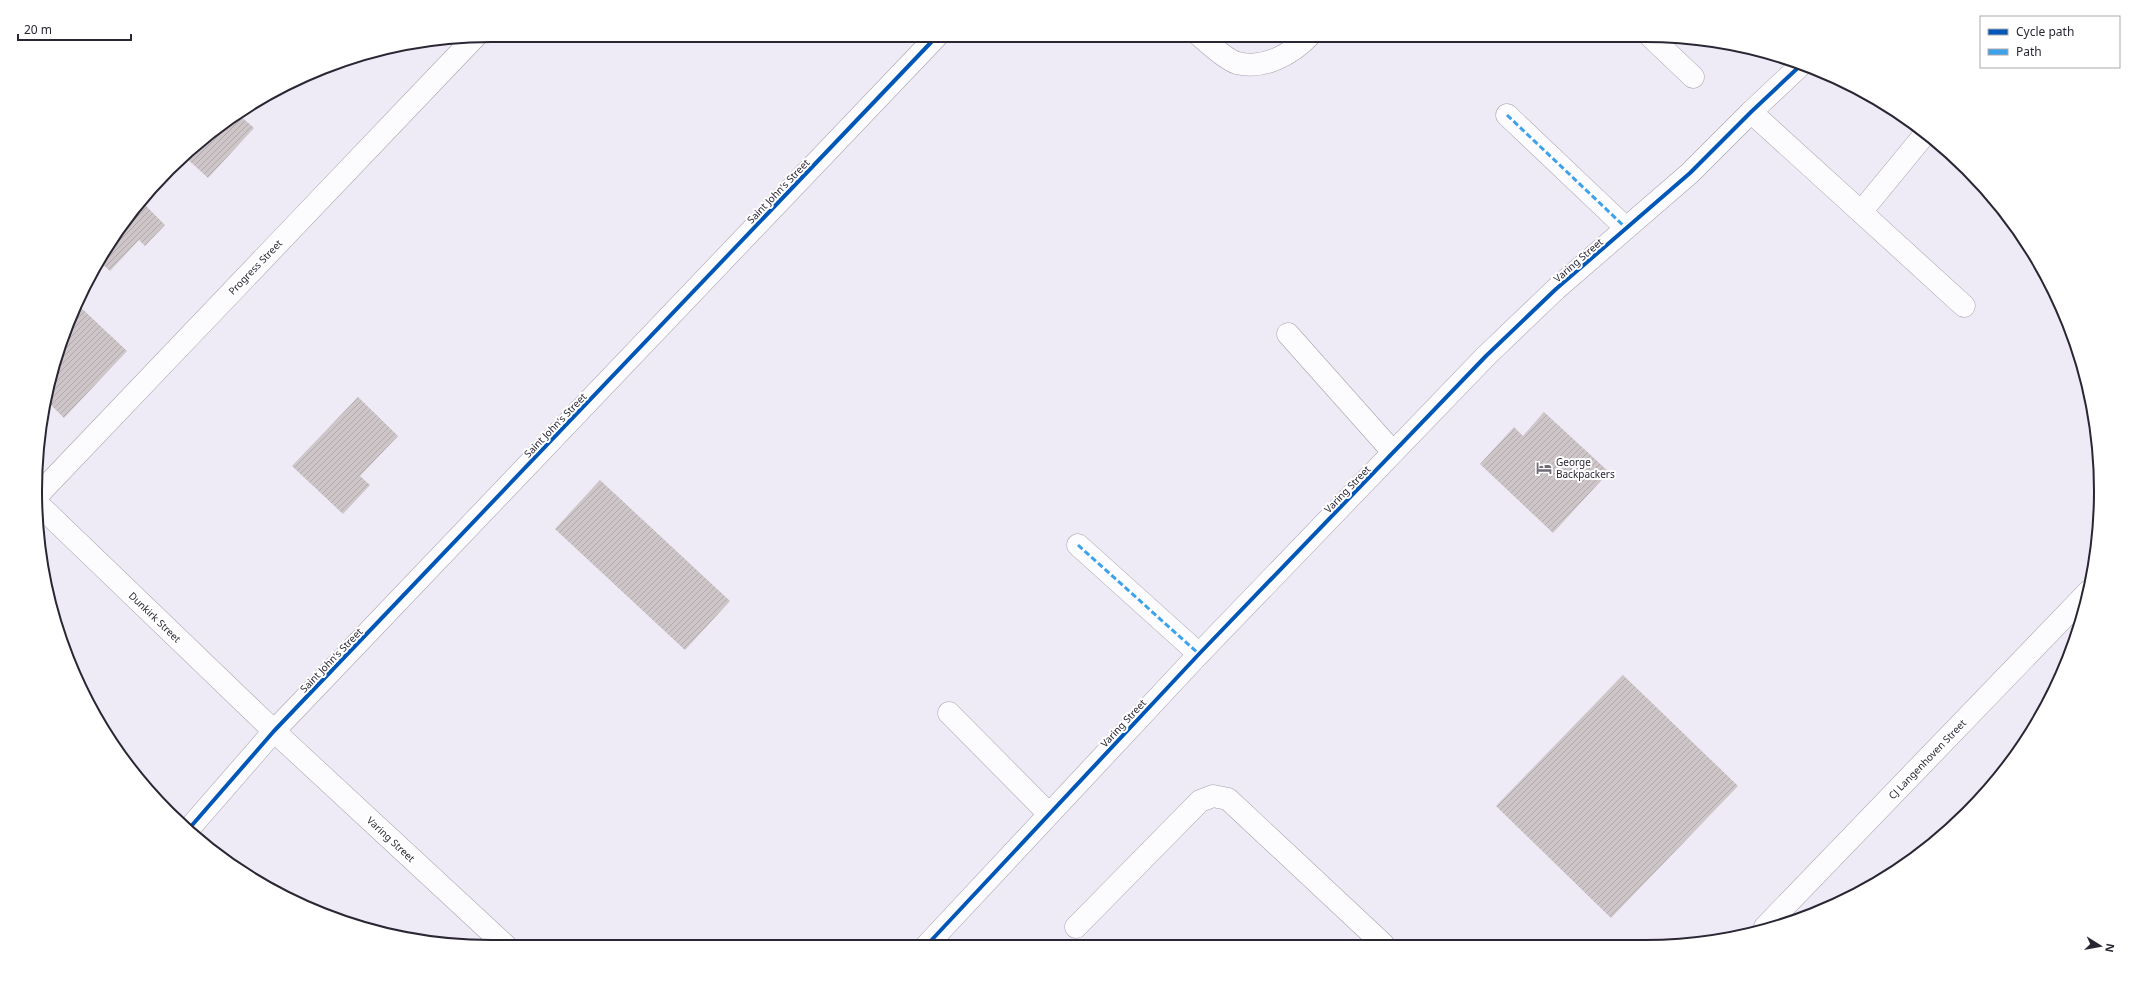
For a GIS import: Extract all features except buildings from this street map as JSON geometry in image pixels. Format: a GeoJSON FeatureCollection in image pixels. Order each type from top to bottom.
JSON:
{"type":"FeatureCollection","features":[{"type":"Feature","properties":{"kind":"street","name":"Saint John's Street"},"geometry":{"type":"LineString","coordinates":[[191,825],[274,731],[931,42]]}},
{"type":"Feature","properties":{"kind":"street"},"geometry":{"type":"LineString","coordinates":[[1207,42],[1236,63],[1258,64],[1280,58],[1303,42]]}},
{"type":"Feature","properties":{"kind":"street"},"geometry":{"type":"LineString","coordinates":[[1657,42],[1693,77]]}},
{"type":"Feature","properties":{"kind":"street","name":"Progress Street"},"geometry":{"type":"LineString","coordinates":[[42,492],[470,43]]}},
{"type":"Feature","properties":{"kind":"street","name":"Varing Street"},"geometry":{"type":"LineString","coordinates":[[932,940],[1199,654],[1486,356],[1556,289],[1690,173],[1750,112],[1797,69]]}},
{"type":"Feature","properties":{"kind":"street"},"geometry":{"type":"LineString","coordinates":[[1750,112],[1964,306]]}},
{"type":"Feature","properties":{"kind":"street"},"geometry":{"type":"LineString","coordinates":[[1507,115],[1626,228]]}},
{"type":"Feature","properties":{"kind":"street"},"geometry":{"type":"LineString","coordinates":[[1861,212],[1922,138]]}},
{"type":"Feature","properties":{"kind":"street"},"geometry":{"type":"LineString","coordinates":[[1288,334],[1394,452]]}},
{"type":"Feature","properties":{"kind":"street","name":"Dunkirk Street"},"geometry":{"type":"LineString","coordinates":[[43,508],[274,731]]}},
{"type":"Feature","properties":{"kind":"street"},"geometry":{"type":"LineString","coordinates":[[1078,545],[1199,654]]}},
{"type":"Feature","properties":{"kind":"street","name":"CJ Langenhoven Street"},"geometry":{"type":"LineString","coordinates":[[1770,922],[2081,600]]}},
{"type":"Feature","properties":{"kind":"street"},"geometry":{"type":"LineString","coordinates":[[950,713],[1049,814]]}},
{"type":"Feature","properties":{"kind":"street","name":"Varing Street"},"geometry":{"type":"LineString","coordinates":[[274,731],[499,940]]}},
{"type":"Feature","properties":{"kind":"street"},"geometry":{"type":"LineString","coordinates":[[1076,927],[1200,801],[1213,796],[1228,799],[1379,940]]}},
{"type":"Feature","properties":{"kind":"marked path"},"geometry":{"type":"LineString","coordinates":[[1507,115],[1626,228]]}},
{"type":"Feature","properties":{"kind":"marked path"},"geometry":{"type":"LineString","coordinates":[[1078,545],[1199,654]]}},
{"type":"Feature","properties":{"kind":"cycle path"},"geometry":{"type":"LineString","coordinates":[[192,826],[274,731],[931,42]]}},
{"type":"Feature","properties":{"kind":"cycle path"},"geometry":{"type":"LineString","coordinates":[[932,940],[1199,654],[1486,356],[1556,289],[1690,173],[1797,69]]}},
{"type":"Feature","properties":{"kind":"place","name":"George Backpackers"},"geometry":{"type":"Point","coordinates":[1544,468]}}]}
